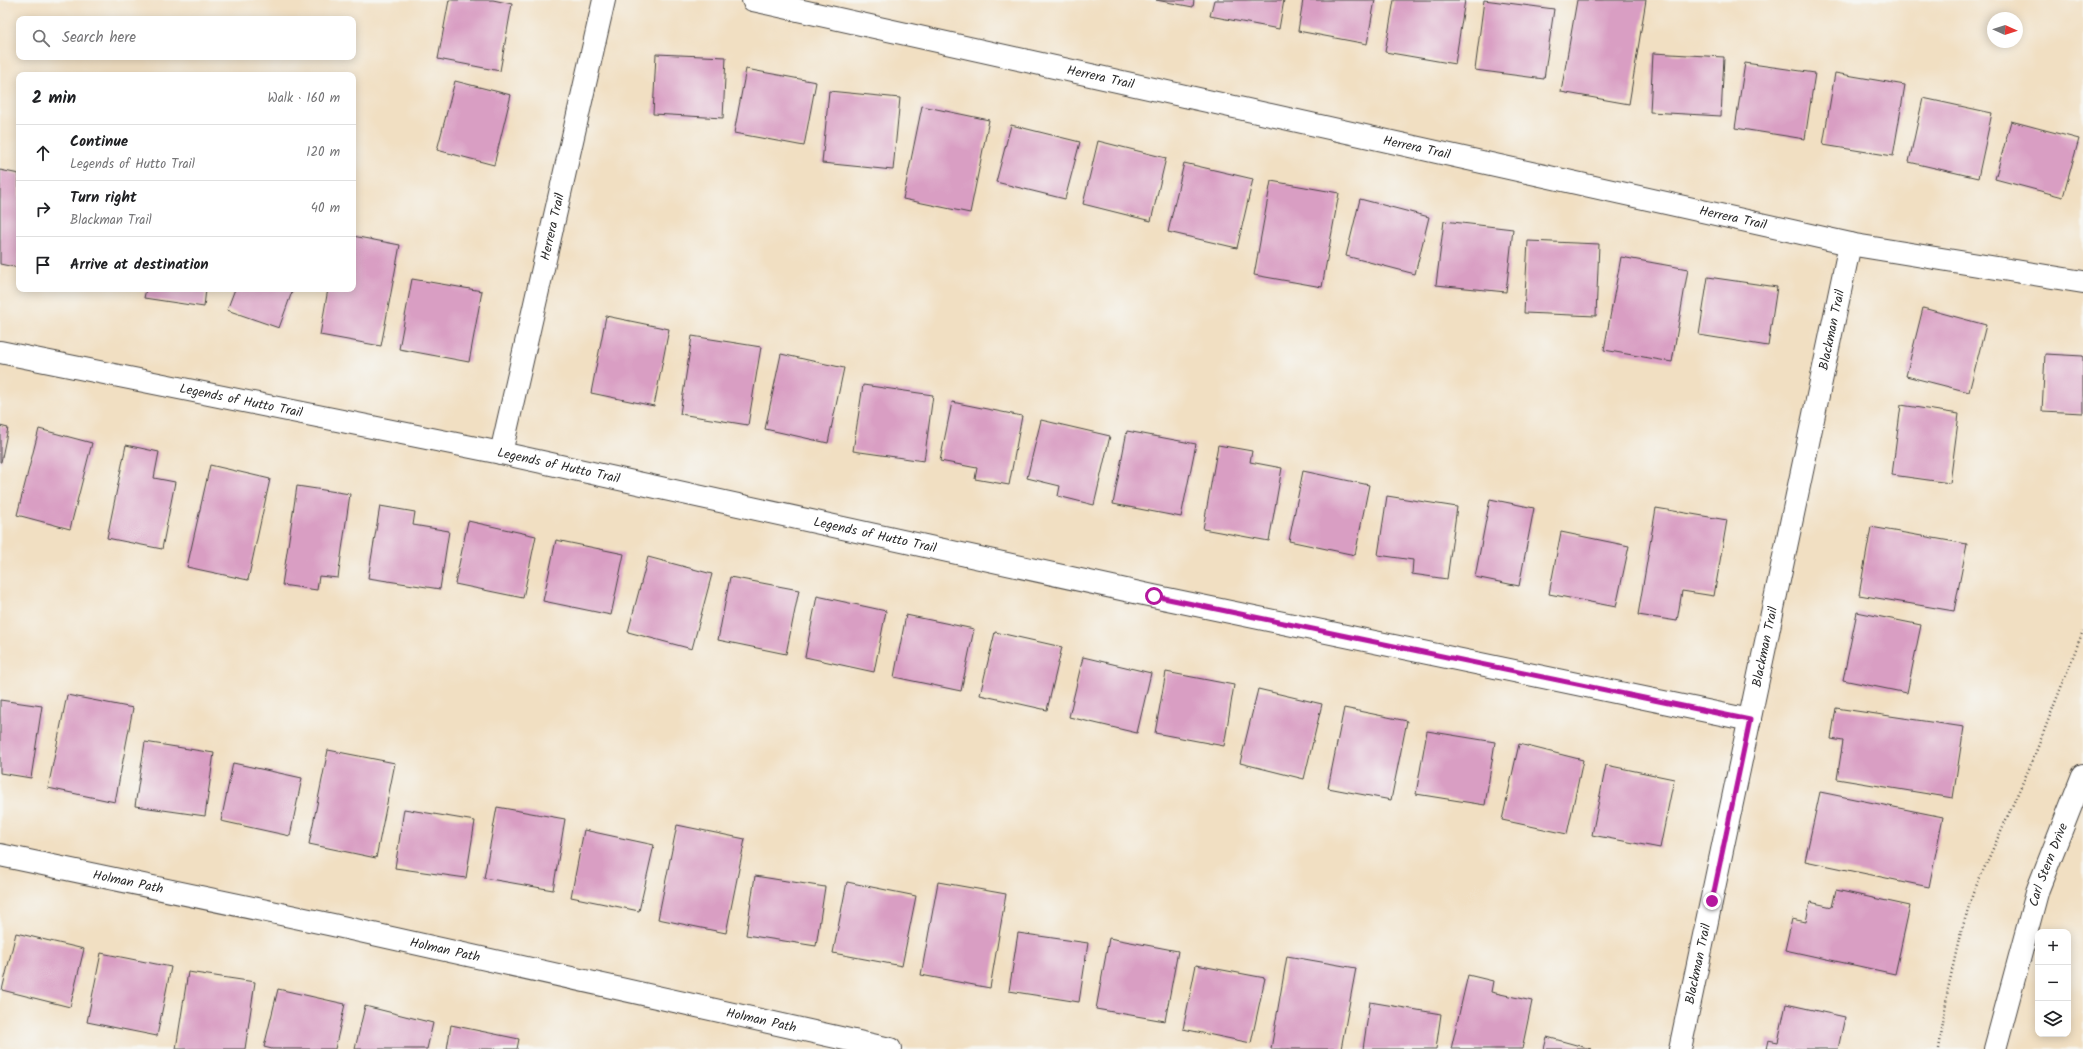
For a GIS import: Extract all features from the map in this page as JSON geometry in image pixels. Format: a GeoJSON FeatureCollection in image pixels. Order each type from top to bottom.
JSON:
{"type":"FeatureCollection","features":[{"type":"Feature","properties":{"kind":"street","name":"Herrera Trail"},"geometry":{"type":"LineString","coordinates":[[501,453],[604,0]]}},
{"type":"Feature","properties":{"kind":"street","name":"Herrera Trail"},"geometry":{"type":"LineString","coordinates":[[753,0],[1850,244],[2083,282]]}},
{"type":"Feature","properties":{"kind":"street","name":"Blackman Trail"},"geometry":{"type":"LineString","coordinates":[[1680,1049],[1850,244]]}},
{"type":"Feature","properties":{"kind":"street","name":"Legends of Hutto Trail"},"geometry":{"type":"LineString","coordinates":[[0,352],[501,453],[1154,596],[1750,720]]}},
{"type":"Feature","properties":{"kind":"street","name":"Carl Stern Drive"},"geometry":{"type":"LineString","coordinates":[[1995,1049],[2038,890],[2083,774]]}},
{"type":"Feature","properties":{"kind":"street","name":"Holman Path"},"geometry":{"type":"LineString","coordinates":[[0,855],[333,925],[890,1049]]}},
{"type":"Feature","properties":{"kind":"path"},"geometry":{"type":"LineString","coordinates":[[1939,1049],[1948,989],[1973,893],[2032,762],[2083,631]]}},
{"type":"Feature","properties":{"kind":"building"},"geometry":{"type":"Polygon","coordinates":[[[449,0],[493,0],[512,4],[500,71],[438,59],[449,0]]]}},
{"type":"Feature","properties":{"kind":"building"},"geometry":{"type":"Polygon","coordinates":[[[1156,0],[1194,0],[1193,7],[1156,0]]]}},
{"type":"Feature","properties":{"kind":"building"},"geometry":{"type":"Polygon","coordinates":[[[1214,0],[1284,0],[1279,29],[1210,16],[1214,0]]]}},
{"type":"Feature","properties":{"kind":"building"},"geometry":{"type":"Polygon","coordinates":[[[1303,0],[1375,0],[1367,44],[1298,31],[1303,0]]]}},
{"type":"Feature","properties":{"kind":"building"},"geometry":{"type":"Polygon","coordinates":[[[1394,0],[1465,0],[1455,64],[1385,52],[1394,0]]]}},
{"type":"Feature","properties":{"kind":"building"},"geometry":{"type":"Polygon","coordinates":[[[1484,0],[1554,9],[1544,79],[1475,70],[1484,0]]]}},
{"type":"Feature","properties":{"kind":"building"},"geometry":{"type":"Polygon","coordinates":[[[1577,0],[1646,0],[1629,104],[1561,92],[1577,0]]]}},
{"type":"Feature","properties":{"kind":"building"},"geometry":{"type":"Polygon","coordinates":[[[1653,53],[1724,57],[1721,116],[1650,112],[1653,53]]]}},
{"type":"Feature","properties":{"kind":"building"},"geometry":{"type":"Polygon","coordinates":[[[656,54],[726,57],[723,118],[653,114],[656,54]]]}},
{"type":"Feature","properties":{"kind":"building"},"geometry":{"type":"Polygon","coordinates":[[[1745,63],[1815,73],[1805,139],[1735,128],[1745,63]]]}},
{"type":"Feature","properties":{"kind":"building"},"geometry":{"type":"Polygon","coordinates":[[[746,69],[816,82],[804,146],[734,133],[746,69]]]}},
{"type":"Feature","properties":{"kind":"building"},"geometry":{"type":"Polygon","coordinates":[[[1835,73],[1905,85],[1893,156],[1823,145],[1835,73]]]}},
{"type":"Feature","properties":{"kind":"building"},"geometry":{"type":"Polygon","coordinates":[[[455,81],[511,95],[494,165],[437,150],[455,81]]]}},
{"type":"Feature","properties":{"kind":"building"},"geometry":{"type":"Polygon","coordinates":[[[829,91],[900,98],[893,170],[822,163],[829,91]]]}},
{"type":"Feature","properties":{"kind":"building"},"geometry":{"type":"Polygon","coordinates":[[[1923,98],[1992,113],[1978,178],[1909,162],[1923,98]]]}},
{"type":"Feature","properties":{"kind":"building"},"geometry":{"type":"Polygon","coordinates":[[[922,106],[989,120],[970,213],[903,199],[922,106]]]}},
{"type":"Feature","properties":{"kind":"building"},"geometry":{"type":"Polygon","coordinates":[[[2011,121],[2079,139],[2063,197],[1995,179],[2011,121]]]}},
{"type":"Feature","properties":{"kind":"building"},"geometry":{"type":"Polygon","coordinates":[[[1011,125],[1080,142],[1065,199],[996,182],[1011,125]]]}},
{"type":"Feature","properties":{"kind":"building"},"geometry":{"type":"Polygon","coordinates":[[[1098,141],[1166,158],[1151,221],[1083,204],[1098,141]]]}},
{"type":"Feature","properties":{"kind":"building"},"geometry":{"type":"Polygon","coordinates":[[[1184,163],[1253,179],[1237,248],[1168,232],[1184,163]]]}},
{"type":"Feature","properties":{"kind":"building"},"geometry":{"type":"Polygon","coordinates":[[[0,170],[16,173],[16,267],[0,264],[0,170]]]}},
{"type":"Feature","properties":{"kind":"building"},"geometry":{"type":"Polygon","coordinates":[[[1271,181],[1339,193],[1322,287],[1254,275],[1271,181]]]}},
{"type":"Feature","properties":{"kind":"building"},"geometry":{"type":"Polygon","coordinates":[[[1360,199],[1429,217],[1415,274],[1346,256],[1360,199]]]}},
{"type":"Feature","properties":{"kind":"building"},"geometry":{"type":"Polygon","coordinates":[[[1444,221],[1513,229],[1506,292],[1436,285],[1444,221]]]}},
{"type":"Feature","properties":{"kind":"building"},"geometry":{"type":"Polygon","coordinates":[[[356,237],[400,245],[381,346],[320,335],[327,292],[356,292],[356,237]]]}},
{"type":"Feature","properties":{"kind":"building"},"geometry":{"type":"Polygon","coordinates":[[[1528,241],[1599,244],[1596,316],[1524,313],[1528,241]]]}},
{"type":"Feature","properties":{"kind":"building"},"geometry":{"type":"Polygon","coordinates":[[[1621,257],[1688,269],[1672,362],[1604,350],[1621,257]]]}},
{"type":"Feature","properties":{"kind":"building"},"geometry":{"type":"Polygon","coordinates":[[[1708,277],[1777,287],[1768,346],[1699,335],[1708,277]]]}},
{"type":"Feature","properties":{"kind":"building"},"geometry":{"type":"Polygon","coordinates":[[[412,279],[482,291],[469,362],[399,349],[412,279]]]}},
{"type":"Feature","properties":{"kind":"building"},"geometry":{"type":"Polygon","coordinates":[[[145,292],[206,292],[204,307],[144,298],[145,292]]]}},
{"type":"Feature","properties":{"kind":"building"},"geometry":{"type":"Polygon","coordinates":[[[234,292],[292,292],[279,328],[227,310],[234,292]]]}},
{"type":"Feature","properties":{"kind":"building"},"geometry":{"type":"Polygon","coordinates":[[[1923,308],[1986,325],[1969,392],[1906,376],[1923,308]]]}},
{"type":"Feature","properties":{"kind":"building"},"geometry":{"type":"Polygon","coordinates":[[[606,316],[669,329],[654,406],[591,393],[606,316]]]}},
{"type":"Feature","properties":{"kind":"building"},"geometry":{"type":"Polygon","coordinates":[[[692,336],[761,347],[748,425],[680,414],[692,336]]]}},
{"type":"Feature","properties":{"kind":"building"},"geometry":{"type":"Polygon","coordinates":[[[781,354],[844,368],[828,443],[765,429],[781,354]]]}},
{"type":"Feature","properties":{"kind":"building"},"geometry":{"type":"Polygon","coordinates":[[[2045,354],[2083,356],[2083,413],[2042,411],[2045,354]]]}},
{"type":"Feature","properties":{"kind":"building"},"geometry":{"type":"Polygon","coordinates":[[[863,385],[933,395],[924,461],[853,451],[863,385]]]}},
{"type":"Feature","properties":{"kind":"building"},"geometry":{"type":"Polygon","coordinates":[[[952,402],[1022,416],[1009,485],[975,479],[977,468],[940,461],[952,402]]]}},
{"type":"Feature","properties":{"kind":"building"},"geometry":{"type":"Polygon","coordinates":[[[1901,405],[1959,414],[1950,483],[1892,475],[1901,405]]]}},
{"type":"Feature","properties":{"kind":"building"},"geometry":{"type":"Polygon","coordinates":[[[1041,420],[1110,436],[1094,505],[1058,496],[1060,486],[1027,478],[1041,420]]]}},
{"type":"Feature","properties":{"kind":"building"},"geometry":{"type":"Polygon","coordinates":[[[0,426],[8,428],[1,462],[0,462],[0,426]]]}},
{"type":"Feature","properties":{"kind":"building"},"geometry":{"type":"Polygon","coordinates":[[[39,429],[92,443],[70,529],[17,515],[39,429]]]}},
{"type":"Feature","properties":{"kind":"building"},"geometry":{"type":"Polygon","coordinates":[[[1127,431],[1196,444],[1181,517],[1113,504],[1127,431]]]}},
{"type":"Feature","properties":{"kind":"building"},"geometry":{"type":"Polygon","coordinates":[[[126,445],[159,452],[154,478],[175,482],[162,549],[107,538],[126,445]]]}},
{"type":"Feature","properties":{"kind":"building"},"geometry":{"type":"Polygon","coordinates":[[[1218,445],[1252,451],[1250,462],[1282,468],[1269,541],[1203,529],[1218,445]]]}},
{"type":"Feature","properties":{"kind":"building"},"geometry":{"type":"Polygon","coordinates":[[[210,465],[270,479],[248,580],[187,567],[210,465]]]}},
{"type":"Feature","properties":{"kind":"building"},"geometry":{"type":"Polygon","coordinates":[[[1303,471],[1369,485],[1355,555],[1289,541],[1303,471]]]}},
{"type":"Feature","properties":{"kind":"building"},"geometry":{"type":"Polygon","coordinates":[[[297,486],[350,494],[338,578],[319,576],[317,590],[282,585],[297,486]]]}},
{"type":"Feature","properties":{"kind":"building"},"geometry":{"type":"Polygon","coordinates":[[[1387,496],[1457,507],[1447,579],[1412,574],[1413,560],[1378,555],[1387,496]]]}},
{"type":"Feature","properties":{"kind":"building"},"geometry":{"type":"Polygon","coordinates":[[[1490,499],[1534,508],[1519,586],[1475,577],[1490,499]]]}},
{"type":"Feature","properties":{"kind":"building"},"geometry":{"type":"Polygon","coordinates":[[[380,506],[415,512],[413,525],[449,531],[440,589],[368,578],[380,506]]]}},
{"type":"Feature","properties":{"kind":"building"},"geometry":{"type":"Polygon","coordinates":[[[1656,508],[1727,520],[1714,596],[1682,591],[1677,621],[1638,615],[1656,508]]]}},
{"type":"Feature","properties":{"kind":"building"},"geometry":{"type":"Polygon","coordinates":[[[468,521],[536,536],[523,598],[455,584],[468,521]]]}},
{"type":"Feature","properties":{"kind":"building"},"geometry":{"type":"Polygon","coordinates":[[[1871,527],[1967,544],[1954,611],[1859,595],[1871,527]]]}},
{"type":"Feature","properties":{"kind":"building"},"geometry":{"type":"Polygon","coordinates":[[[1561,532],[1629,546],[1616,607],[1549,594],[1561,532]]]}},
{"type":"Feature","properties":{"kind":"building"},"geometry":{"type":"Polygon","coordinates":[[[556,540],[624,554],[611,615],[543,601],[556,540]]]}},
{"type":"Feature","properties":{"kind":"building"},"geometry":{"type":"Polygon","coordinates":[[[648,557],[712,574],[692,649],[628,632],[648,557]]]}},
{"type":"Feature","properties":{"kind":"building"},"geometry":{"type":"Polygon","coordinates":[[[730,577],[799,590],[786,654],[718,640],[730,577]]]}},
{"type":"Feature","properties":{"kind":"building"},"geometry":{"type":"Polygon","coordinates":[[[817,596],[886,611],[874,672],[805,657],[817,596]]]}},
{"type":"Feature","properties":{"kind":"building"},"geometry":{"type":"Polygon","coordinates":[[[1857,612],[1921,625],[1907,693],[1843,680],[1857,612]]]}},
{"type":"Feature","properties":{"kind":"building"},"geometry":{"type":"Polygon","coordinates":[[[906,615],[974,629],[961,691],[894,677],[906,615]]]}},
{"type":"Feature","properties":{"kind":"building"},"geometry":{"type":"Polygon","coordinates":[[[995,632],[1062,647],[1047,710],[980,695],[995,632]]]}},
{"type":"Feature","properties":{"kind":"building"},"geometry":{"type":"Polygon","coordinates":[[[1083,657],[1151,673],[1137,733],[1069,717],[1083,657]]]}},
{"type":"Feature","properties":{"kind":"building"},"geometry":{"type":"Polygon","coordinates":[[[1166,672],[1234,685],[1224,746],[1155,733],[1166,672]]]}},
{"type":"Feature","properties":{"kind":"building"},"geometry":{"type":"Polygon","coordinates":[[[1258,689],[1322,704],[1304,779],[1240,763],[1258,689]]]}},
{"type":"Feature","properties":{"kind":"building"},"geometry":{"type":"Polygon","coordinates":[[[67,695],[133,708],[115,802],[48,788],[67,695]]]}},
{"type":"Feature","properties":{"kind":"building"},"geometry":{"type":"Polygon","coordinates":[[[0,700],[42,706],[31,778],[0,773],[0,700]]]}},
{"type":"Feature","properties":{"kind":"building"},"geometry":{"type":"Polygon","coordinates":[[[1344,708],[1407,721],[1391,800],[1328,788],[1344,708]]]}},
{"type":"Feature","properties":{"kind":"building"},"geometry":{"type":"Polygon","coordinates":[[[1836,708],[1964,727],[1953,798],[1837,779],[1843,741],[1831,739],[1836,708]]]}},
{"type":"Feature","properties":{"kind":"building"},"geometry":{"type":"Polygon","coordinates":[[[1427,731],[1495,742],[1485,805],[1416,794],[1427,731]]]}},
{"type":"Feature","properties":{"kind":"building"},"geometry":{"type":"Polygon","coordinates":[[[145,742],[214,753],[205,816],[135,806],[145,742]]]}},
{"type":"Feature","properties":{"kind":"building"},"geometry":{"type":"Polygon","coordinates":[[[1519,744],[1583,760],[1567,834],[1502,820],[1519,744]]]}},
{"type":"Feature","properties":{"kind":"building"},"geometry":{"type":"Polygon","coordinates":[[[328,750],[395,763],[376,858],[309,844],[328,750]]]}},
{"type":"Feature","properties":{"kind":"building"},"geometry":{"type":"Polygon","coordinates":[[[233,763],[302,778],[290,836],[221,821],[233,763]]]}},
{"type":"Feature","properties":{"kind":"building"},"geometry":{"type":"Polygon","coordinates":[[[1606,765],[1674,779],[1660,848],[1592,835],[1606,765]]]}},
{"type":"Feature","properties":{"kind":"building"},"geometry":{"type":"Polygon","coordinates":[[[1820,792],[1943,817],[1929,887],[1805,861],[1820,792]]]}},
{"type":"Feature","properties":{"kind":"building"},"geometry":{"type":"Polygon","coordinates":[[[497,807],[565,819],[553,890],[484,878],[497,807]]]}},
{"type":"Feature","properties":{"kind":"building"},"geometry":{"type":"Polygon","coordinates":[[[404,809],[475,821],[466,878],[395,868],[404,809]]]}},
{"type":"Feature","properties":{"kind":"building"},"geometry":{"type":"Polygon","coordinates":[[[677,825],[745,839],[726,933],[658,919],[677,825]]]}},
{"type":"Feature","properties":{"kind":"building"},"geometry":{"type":"Polygon","coordinates":[[[584,830],[654,845],[639,911],[571,897],[584,830]]]}},
{"type":"Feature","properties":{"kind":"building"},"geometry":{"type":"Polygon","coordinates":[[[755,876],[825,887],[816,946],[746,935],[755,876]]]}},
{"type":"Feature","properties":{"kind":"building"},"geometry":{"type":"Polygon","coordinates":[[[847,882],[916,896],[902,966],[833,953],[847,882]]]}},
{"type":"Feature","properties":{"kind":"building"},"geometry":{"type":"Polygon","coordinates":[[[938,882],[1006,894],[990,988],[921,975],[938,882]]]}},
{"type":"Feature","properties":{"kind":"building"},"geometry":{"type":"Polygon","coordinates":[[[1836,890],[1910,906],[1895,974],[1785,950],[1792,919],[1806,922],[1810,902],[1832,907],[1836,890]]]}},
{"type":"Feature","properties":{"kind":"building"},"geometry":{"type":"Polygon","coordinates":[[[16,933],[84,949],[70,1007],[2,990],[16,933]]]}},
{"type":"Feature","properties":{"kind":"building"},"geometry":{"type":"Polygon","coordinates":[[[1018,933],[1088,943],[1079,1002],[1009,991],[1018,933]]]}},
{"type":"Feature","properties":{"kind":"building"},"geometry":{"type":"Polygon","coordinates":[[[1109,938],[1178,951],[1165,1021],[1096,1009],[1109,938]]]}},
{"type":"Feature","properties":{"kind":"building"},"geometry":{"type":"Polygon","coordinates":[[[101,953],[171,967],[157,1036],[87,1022],[101,953]]]}},
{"type":"Feature","properties":{"kind":"building"},"geometry":{"type":"Polygon","coordinates":[[[1287,956],[1356,968],[1341,1049],[1271,1049],[1287,956]]]}},
{"type":"Feature","properties":{"kind":"building"},"geometry":{"type":"Polygon","coordinates":[[[1196,965],[1265,978],[1251,1043],[1183,1029],[1196,965]]]}},
{"type":"Feature","properties":{"kind":"building"},"geometry":{"type":"Polygon","coordinates":[[[188,972],[255,982],[245,1049],[176,1049],[188,972]]]}},
{"type":"Feature","properties":{"kind":"building"},"geometry":{"type":"Polygon","coordinates":[[[1468,975],[1493,981],[1491,992],[1532,1001],[1522,1049],[1451,1049],[1468,975]]]}},
{"type":"Feature","properties":{"kind":"building"},"geometry":{"type":"Polygon","coordinates":[[[278,989],[345,1004],[335,1049],[272,1049],[264,1047],[278,989]]]}},
{"type":"Feature","properties":{"kind":"building"},"geometry":{"type":"Polygon","coordinates":[[[1370,1002],[1441,1014],[1436,1049],[1363,1049],[1370,1002]]]}},
{"type":"Feature","properties":{"kind":"building"},"geometry":{"type":"Polygon","coordinates":[[[1786,1004],[1845,1017],[1838,1049],[1766,1049],[1768,1040],[1778,1042],[1786,1004]]]}},
{"type":"Feature","properties":{"kind":"building"},"geometry":{"type":"Polygon","coordinates":[[[365,1006],[433,1023],[427,1049],[355,1049],[365,1006]]]}},
{"type":"Feature","properties":{"kind":"building"},"geometry":{"type":"Polygon","coordinates":[[[451,1025],[519,1039],[517,1049],[447,1049],[451,1025]]]}},
{"type":"Feature","properties":{"kind":"building"},"geometry":{"type":"Polygon","coordinates":[[[1547,1037],[1591,1049],[1544,1049],[1547,1037]]]}},
{"type":"Feature","properties":{"kind":"route"},"geometry":{"type":"LineString","coordinates":[[1154,596],[1750,720],[1712,901]]}}]}
